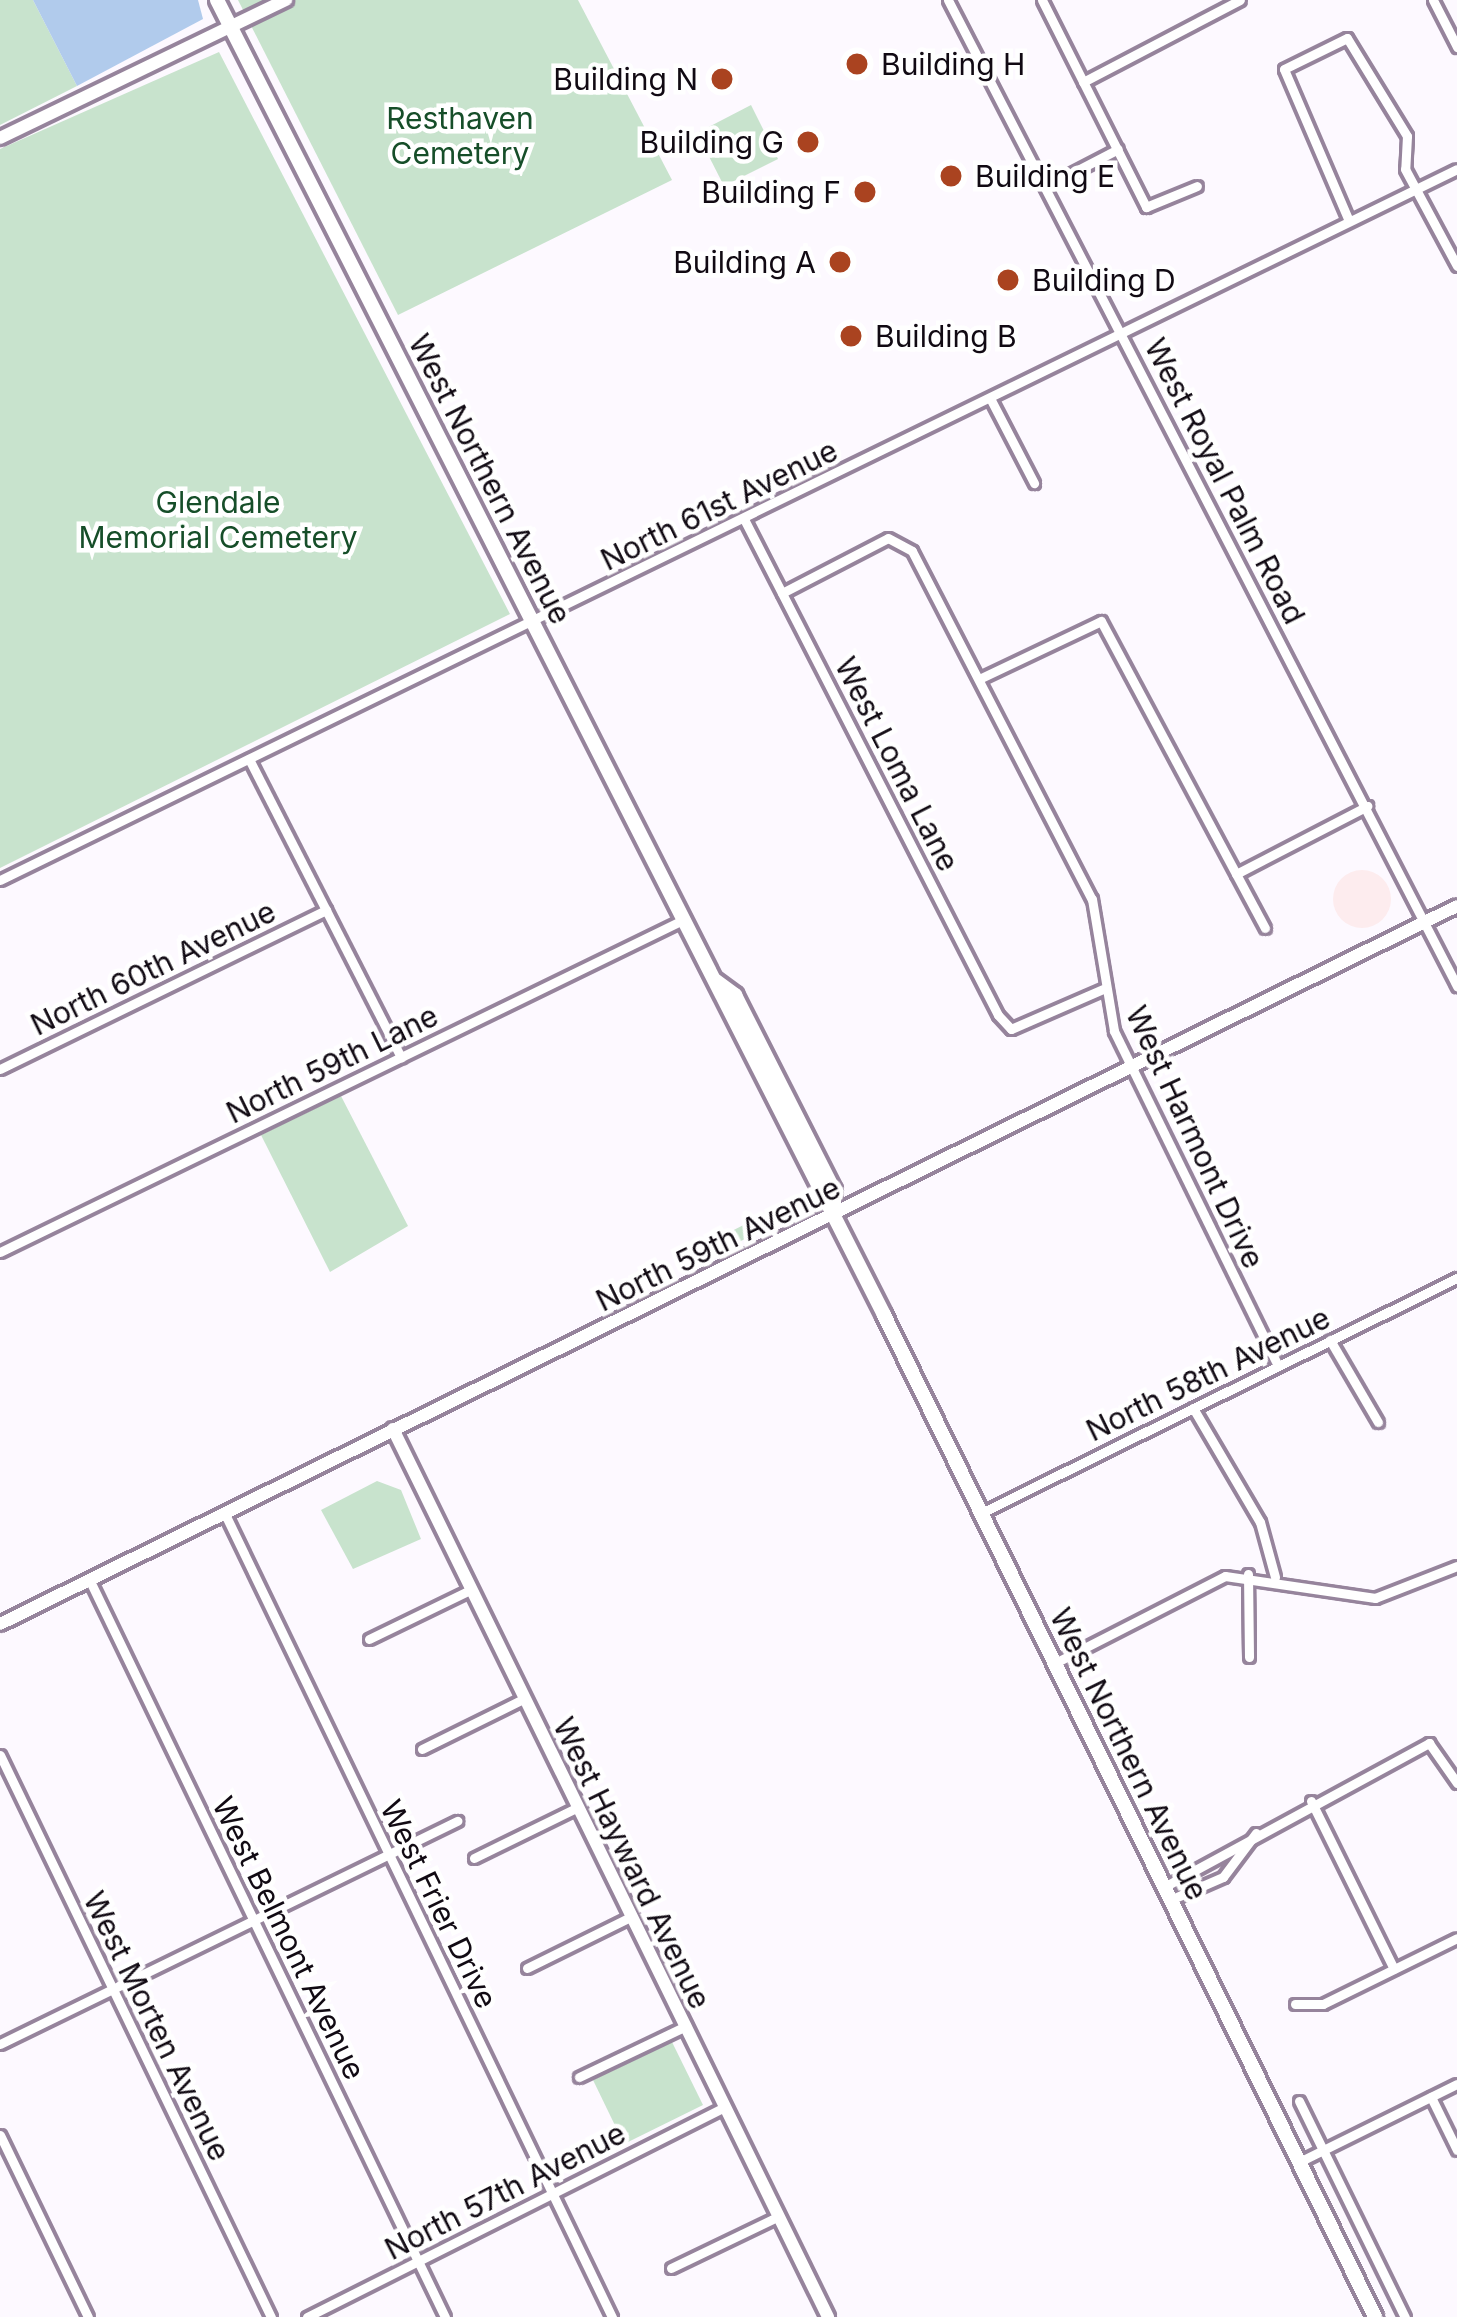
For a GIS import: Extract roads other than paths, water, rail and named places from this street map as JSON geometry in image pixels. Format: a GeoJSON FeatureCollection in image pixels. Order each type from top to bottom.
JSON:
{"type":"FeatureCollection","features":[{"type":"Feature","properties":{"kind":"main road","name":"West Northern Avenue"},"geometry":{"type":"LineString","coordinates":[[217,0],[716,981],[718,1005],[834,1215],[1375,2317]]}},
{"type":"Feature","properties":{"kind":"main road"},"geometry":{"type":"LineString","coordinates":[[0,138],[286,0]]}},
{"type":"Feature","properties":{"kind":"main road","name":"North 59th Avenue"},"geometry":{"type":"LineString","coordinates":[[0,1624],[1457,906]]}},
{"type":"Feature","properties":{"kind":"main road","name":"West Hayward Avenue"},"geometry":{"type":"LineString","coordinates":[[394,1429],[828,2317]]}},
{"type":"Feature","properties":{"kind":"street","name":"West Royal Palm Road"},"geometry":{"type":"LineString","coordinates":[[948,0],[1457,986]]}},
{"type":"Feature","properties":{"kind":"street"},"geometry":{"type":"LineString","coordinates":[[1042,0],[1147,207],[1197,186]]}},
{"type":"Feature","properties":{"kind":"street"},"geometry":{"type":"LineString","coordinates":[[1083,82],[1240,0]]}},
{"type":"Feature","properties":{"kind":"street"},"geometry":{"type":"LineString","coordinates":[[1433,0],[1457,47]]}},
{"type":"Feature","properties":{"kind":"street"},"geometry":{"type":"LineString","coordinates":[[1349,221],[1342,182],[1284,69],[1347,38],[1407,136],[1405,169],[1457,266]]}},
{"type":"Feature","properties":{"kind":"street"},"geometry":{"type":"LineString","coordinates":[[1045,187],[1118,149]]}},
{"type":"Feature","properties":{"kind":"street","name":"North 61st Avenue"},"geometry":{"type":"LineString","coordinates":[[0,880],[1457,169]]}},
{"type":"Feature","properties":{"kind":"street"},"geometry":{"type":"LineString","coordinates":[[990,398],[1034,483]]}},
{"type":"Feature","properties":{"kind":"street","name":"West Loma Lane"},"geometry":{"type":"LineString","coordinates":[[744,519],[1011,1029],[1103,989]]}},
{"type":"Feature","properties":{"kind":"street","name":"West Harmont Drive"},"geometry":{"type":"LineString","coordinates":[[782,593],[900,538],[1092,899],[1103,989],[1131,1068],[1278,1366]]}},
{"type":"Feature","properties":{"kind":"street"},"geometry":{"type":"LineString","coordinates":[[979,679],[1101,620],[1265,928]]}},
{"type":"Feature","properties":{"kind":"street"},"geometry":{"type":"LineString","coordinates":[[249,759],[401,1057]]}},
{"type":"Feature","properties":{"kind":"street"},"geometry":{"type":"LineString","coordinates":[[1237,874],[1367,806]]}},
{"type":"Feature","properties":{"kind":"street","name":"North 60th Avenue"},"geometry":{"type":"LineString","coordinates":[[0,1069],[326,910]]}},
{"type":"Feature","properties":{"kind":"street","name":"North 59th Lane"},"geometry":{"type":"LineString","coordinates":[[0,1252],[685,919]]}},
{"type":"Feature","properties":{"kind":"street","name":"North 58th Avenue"},"geometry":{"type":"LineString","coordinates":[[981,1513],[1457,1278]]}},
{"type":"Feature","properties":{"kind":"street"},"geometry":{"type":"LineString","coordinates":[[1330,1340],[1378,1423]]}},
{"type":"Feature","properties":{"kind":"street"},"geometry":{"type":"LineString","coordinates":[[1193,1408],[1252,1506],[1275,1577]]}},
{"type":"Feature","properties":{"kind":"street","name":"West Frier Drive"},"geometry":{"type":"LineString","coordinates":[[224,1512],[613,2317]]}},
{"type":"Feature","properties":{"kind":"street"},"geometry":{"type":"LineString","coordinates":[[1055,1663],[1176,1592],[1248,1574],[1376,1598],[1457,1566]]}},
{"type":"Feature","properties":{"kind":"street"},"geometry":{"type":"LineString","coordinates":[[1248,1574],[1249,1657]]}},
{"type":"Feature","properties":{"kind":"street","name":"West Belmont Avenue"},"geometry":{"type":"LineString","coordinates":[[90,1581],[445,2317]]}},
{"type":"Feature","properties":{"kind":"street"},"geometry":{"type":"LineString","coordinates":[[368,1639],[472,1589]]}},
{"type":"Feature","properties":{"kind":"street"},"geometry":{"type":"LineString","coordinates":[[422,1749],[525,1698]]}},
{"type":"Feature","properties":{"kind":"street"},"geometry":{"type":"LineString","coordinates":[[1167,1893],[1259,1828],[1435,1744],[1457,1783]]}},
{"type":"Feature","properties":{"kind":"street","name":"West Morten Avenue"},"geometry":{"type":"LineString","coordinates":[[0,1756],[271,2317]]}},
{"type":"Feature","properties":{"kind":"street"},"geometry":{"type":"LineString","coordinates":[[1312,1802],[1394,1969]]}},
{"type":"Feature","properties":{"kind":"street"},"geometry":{"type":"LineString","coordinates":[[474,1858],[578,1807]]}},
{"type":"Feature","properties":{"kind":"street"},"geometry":{"type":"LineString","coordinates":[[0,2044],[457,1821]]}},
{"type":"Feature","properties":{"kind":"street"},"geometry":{"type":"LineString","coordinates":[[1167,1893],[1222,1877],[1259,1828]]}},
{"type":"Feature","properties":{"kind":"street"},"geometry":{"type":"LineString","coordinates":[[526,1968],[632,1916]]}},
{"type":"Feature","properties":{"kind":"street"},"geometry":{"type":"LineString","coordinates":[[1295,2004],[1323,2004],[1457,1938]]}},
{"type":"Feature","properties":{"kind":"street"},"geometry":{"type":"LineString","coordinates":[[579,2078],[686,2026]]}},
{"type":"Feature","properties":{"kind":"street"},"geometry":{"type":"LineString","coordinates":[[1299,2162],[1457,2084]]}},
{"type":"Feature","properties":{"kind":"street"},"geometry":{"type":"LineString","coordinates":[[1431,2097],[1457,2150]]}},
{"type":"Feature","properties":{"kind":"street"},"geometry":{"type":"LineString","coordinates":[[1299,2101],[1405,2317]]}},
{"type":"Feature","properties":{"kind":"street","name":"North 57th Avenue"},"geometry":{"type":"LineString","coordinates":[[307,2317],[725,2107]]}},
{"type":"Feature","properties":{"kind":"street"},"geometry":{"type":"LineString","coordinates":[[0,2135],[88,2317]]}},
{"type":"Feature","properties":{"kind":"street"},"geometry":{"type":"LineString","coordinates":[[671,2268],[778,2216]]}},
{"type":"Feature","properties":{"kind":"water"},"geometry":{"type":"Polygon","coordinates":[[[33,0],[198,0],[203,19],[77,86],[33,0]]]}},
{"type":"Feature","properties":{"kind":"place","name":"Building H"},"geometry":{"type":"Point","coordinates":[857,64]}},
{"type":"Feature","properties":{"kind":"place","name":"Building N"},"geometry":{"type":"Point","coordinates":[722,79]}},
{"type":"Feature","properties":{"kind":"place","name":"Building G"},"geometry":{"type":"Point","coordinates":[808,142]}},
{"type":"Feature","properties":{"kind":"place","name":"Building E"},"geometry":{"type":"Point","coordinates":[951,176]}},
{"type":"Feature","properties":{"kind":"place","name":"Building F"},"geometry":{"type":"Point","coordinates":[865,192]}},
{"type":"Feature","properties":{"kind":"place","name":"Building A"},"geometry":{"type":"Point","coordinates":[840,262]}},
{"type":"Feature","properties":{"kind":"place","name":"Building D"},"geometry":{"type":"Point","coordinates":[1008,280]}},
{"type":"Feature","properties":{"kind":"place","name":"Building B"},"geometry":{"type":"Point","coordinates":[851,336]}},
{"type":"Feature","properties":{"kind":"park label","name":"Resthaven Cemetery"},"geometry":{"type":"Point","coordinates":[460,135]}},
{"type":"Feature","properties":{"kind":"park label","name":"Glendale Memorial Cemetery"},"geometry":{"type":"Point","coordinates":[218,519]}}]}
